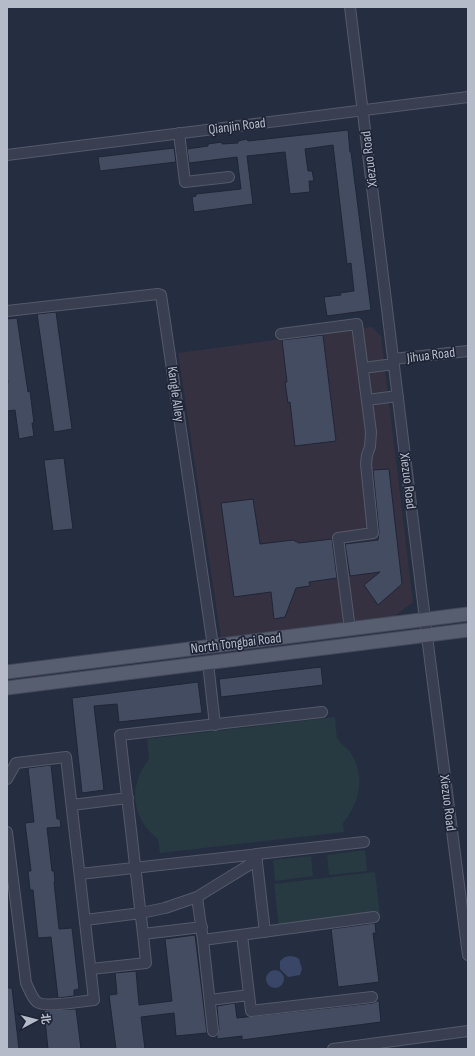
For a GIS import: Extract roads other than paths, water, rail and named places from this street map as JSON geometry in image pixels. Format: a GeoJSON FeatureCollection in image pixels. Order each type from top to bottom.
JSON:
{"type":"FeatureCollection","features":[{"type":"Feature","properties":{"kind":"main road","name":"North Tongbai Road"},"geometry":{"type":"LineString","coordinates":[[7,672],[468,614]]}},
{"type":"Feature","properties":{"kind":"main road","name":"North Tongbai Road"},"geometry":{"type":"LineString","coordinates":[[7,688],[468,630]]}},
{"type":"Feature","properties":{"kind":"street","name":"Xiezuo Road"},"geometry":{"type":"LineString","coordinates":[[350,7],[425,620],[468,955]]}},
{"type":"Feature","properties":{"kind":"street","name":"Qianjin Road"},"geometry":{"type":"LineString","coordinates":[[7,155],[468,97]]}},
{"type":"Feature","properties":{"kind":"street"},"geometry":{"type":"LineString","coordinates":[[179,133],[186,182],[229,177]]}},
{"type":"Feature","properties":{"kind":"street","name":"Kangle Alley"},"geometry":{"type":"LineString","coordinates":[[7,311],[158,294],[161,295],[213,646]]}},
{"type":"Feature","properties":{"kind":"street"},"geometry":{"type":"LineString","coordinates":[[281,334],[357,324],[371,432],[370,447],[366,464],[373,534],[338,538],[350,629]]}},
{"type":"Feature","properties":{"kind":"street","name":"Jihua Road"},"geometry":{"type":"LineString","coordinates":[[363,368],[468,351]]}},
{"type":"Feature","properties":{"kind":"street"},"geometry":{"type":"LineString","coordinates":[[366,400],[398,396]]}},
{"type":"Feature","properties":{"kind":"street"},"geometry":{"type":"LineString","coordinates":[[208,663],[215,725]]}},
{"type":"Feature","properties":{"kind":"street"},"geometry":{"type":"LineString","coordinates":[[91,969],[146,963],[120,735],[322,712]]}},
{"type":"Feature","properties":{"kind":"street"},"geometry":{"type":"LineString","coordinates":[[7,779],[16,763],[66,757],[94,1000],[51,1005],[38,1003],[32,996],[26,983],[12,902],[7,832]]}},
{"type":"Feature","properties":{"kind":"street"},"geometry":{"type":"LineString","coordinates":[[72,805],[128,798]]}},
{"type":"Feature","properties":{"kind":"street"},"geometry":{"type":"LineString","coordinates":[[80,874],[256,857],[364,842]]}},
{"type":"Feature","properties":{"kind":"street"},"geometry":{"type":"LineString","coordinates":[[85,920],[141,913],[165,908],[198,897],[256,857]]}},
{"type":"Feature","properties":{"kind":"street"},"geometry":{"type":"LineString","coordinates":[[256,857],[265,932]]}},
{"type":"Feature","properties":{"kind":"street"},"geometry":{"type":"LineString","coordinates":[[198,897],[213,1031]]}},
{"type":"Feature","properties":{"kind":"street"},"geometry":{"type":"LineString","coordinates":[[203,940],[374,917]]}},
{"type":"Feature","properties":{"kind":"street"},"geometry":{"type":"LineString","coordinates":[[143,934],[202,927]]}},
{"type":"Feature","properties":{"kind":"street"},"geometry":{"type":"LineString","coordinates":[[242,935],[251,1011],[372,997]]}},
{"type":"Feature","properties":{"kind":"street"},"geometry":{"type":"LineString","coordinates":[[210,1000],[249,995]]}},
{"type":"Feature","properties":{"kind":"street"},"geometry":{"type":"LineString","coordinates":[[333,1049],[468,1031]]}},
{"type":"Feature","properties":{"kind":"water"},"geometry":{"type":"Polygon","coordinates":[[[290,956],[299,959],[302,969],[300,975],[288,977],[280,969],[280,961],[285,957],[290,956]]]}},
{"type":"Feature","properties":{"kind":"water"},"geometry":{"type":"Polygon","coordinates":[[[275,970],[281,973],[284,979],[281,985],[275,988],[269,985],[266,979],[269,973],[275,970]]]}}]}
